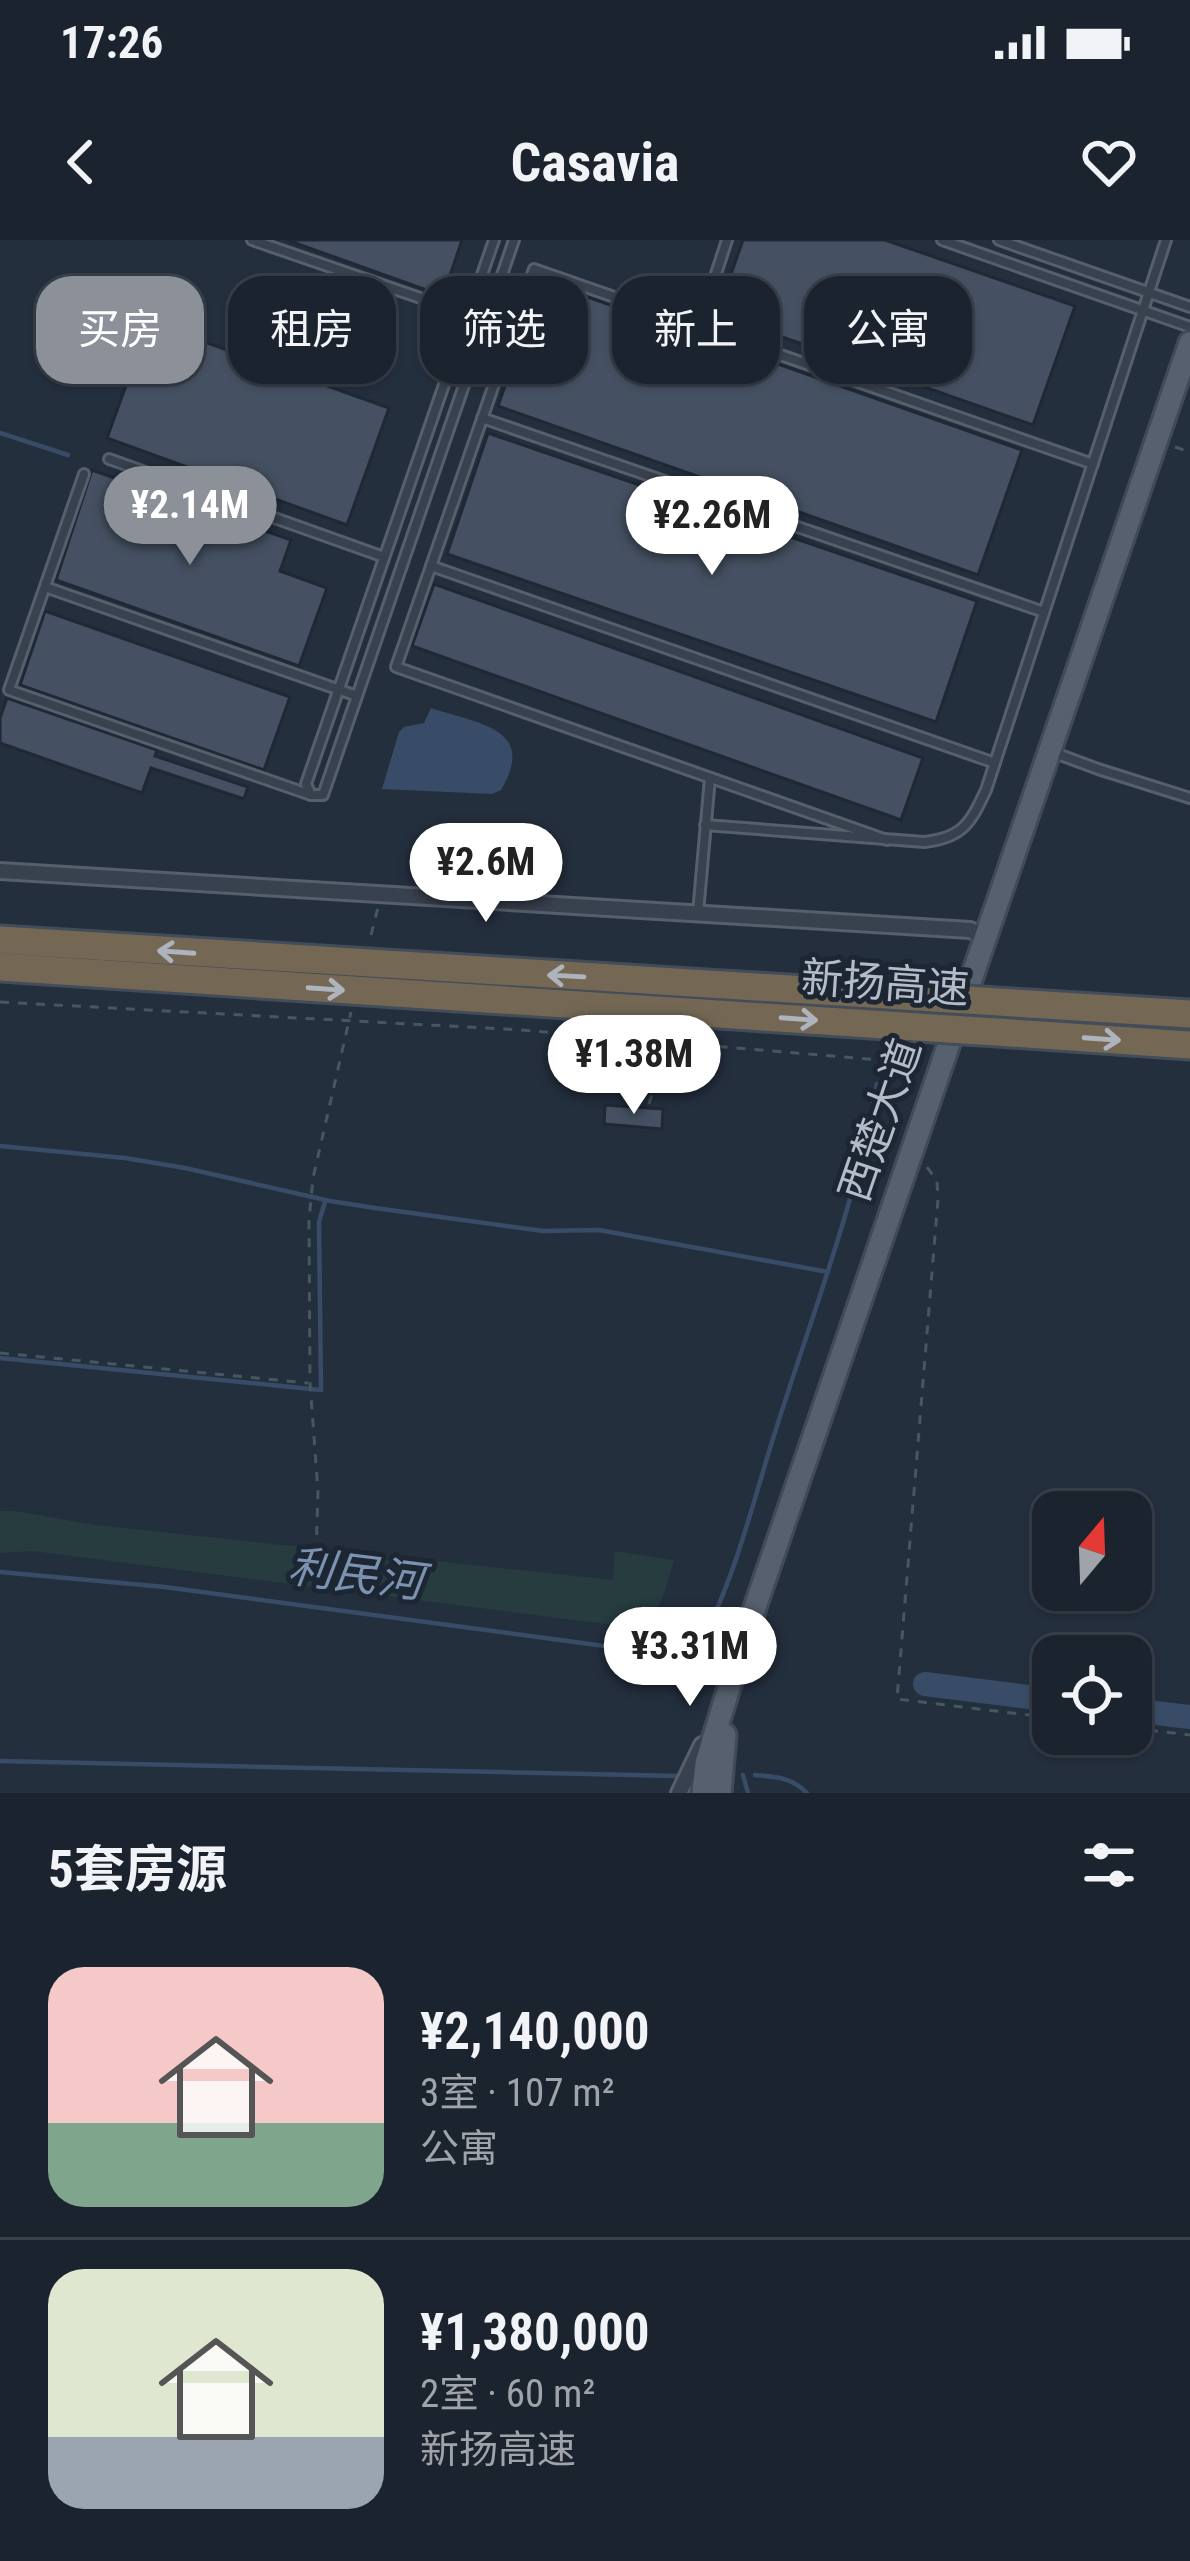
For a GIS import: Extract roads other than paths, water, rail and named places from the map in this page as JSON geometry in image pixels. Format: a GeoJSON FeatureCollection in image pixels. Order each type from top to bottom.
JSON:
{"type":"FeatureCollection","features":[{"type":"Feature","properties":{"kind":"highway","name":"新扬高速"},"geometry":{"type":"LineString","coordinates":[[0,940],[1190,1014]]}},
{"type":"Feature","properties":{"kind":"highway","name":"新扬高速"},"geometry":{"type":"LineString","coordinates":[[0,968],[1190,1045]]}},
{"type":"Feature","properties":{"kind":"main road","name":"西楚大道"},"geometry":{"type":"LineString","coordinates":[[740,1651],[1190,343]]}},
{"type":"Feature","properties":{"kind":"main road"},"geometry":{"type":"LineString","coordinates":[[704,1793],[706,1763],[740,1651]]}},
{"type":"Feature","properties":{"kind":"main road"},"geometry":{"type":"LineString","coordinates":[[720,1793],[721,1757],[740,1651]]}},
{"type":"Feature","properties":{"kind":"street"},"geometry":{"type":"LineString","coordinates":[[0,871],[970,930],[984,937]]}},
{"type":"Feature","properties":{"kind":"street"},"geometry":{"type":"LineString","coordinates":[[679,1793],[740,1651]]}},
{"type":"Feature","properties":{"kind":"lane"},"geometry":{"type":"LineString","coordinates":[[252,240],[420,298]]}},
{"type":"Feature","properties":{"kind":"lane"},"geometry":{"type":"LineString","coordinates":[[481,276],[494,240]]}},
{"type":"Feature","properties":{"kind":"lane"},"geometry":{"type":"LineString","coordinates":[[502,276],[514,240]]}},
{"type":"Feature","properties":{"kind":"lane"},"geometry":{"type":"LineString","coordinates":[[715,276],[728,240]]}},
{"type":"Feature","properties":{"kind":"lane"},"geometry":{"type":"LineString","coordinates":[[942,240],[1190,327]]}},
{"type":"Feature","properties":{"kind":"lane"},"geometry":{"type":"LineString","coordinates":[[1002,240],[1190,307]]}},
{"type":"Feature","properties":{"kind":"lane"},"geometry":{"type":"LineString","coordinates":[[705,826],[924,842],[960,833],[975,813],[995,764],[1166,240]]}},
{"type":"Feature","properties":{"kind":"lane"},"geometry":{"type":"LineString","coordinates":[[612,296],[534,269],[396,667],[887,840]]}},
{"type":"Feature","properties":{"kind":"lane"},"geometry":{"type":"LineString","coordinates":[[780,355],[1093,464]]}},
{"type":"Feature","properties":{"kind":"lane"},"geometry":{"type":"LineString","coordinates":[[311,795],[306,784],[444,384]]}},
{"type":"Feature","properties":{"kind":"lane"},"geometry":{"type":"LineString","coordinates":[[84,474],[9,690],[311,795],[323,795],[465,384]]}},
{"type":"Feature","properties":{"kind":"lane"},"geometry":{"type":"LineString","coordinates":[[482,418],[1044,612]]}},
{"type":"Feature","properties":{"kind":"lane"},"geometry":{"type":"LineString","coordinates":[[109,459],[384,557]]}},
{"type":"Feature","properties":{"kind":"lane"},"geometry":{"type":"LineString","coordinates":[[430,566],[995,764]]}},
{"type":"Feature","properties":{"kind":"lane"},"geometry":{"type":"LineString","coordinates":[[45,587],[357,696]]}},
{"type":"Feature","properties":{"kind":"lane"},"geometry":{"type":"LineString","coordinates":[[1048,750],[1190,798]]}},
{"type":"Feature","properties":{"kind":"lane"},"geometry":{"type":"LineString","coordinates":[[698,914],[710,778]]}},
{"type":"Feature","properties":{"kind":"water"},"geometry":{"type":"Polygon","coordinates":[[[431,708],[483,724],[507,741],[511,769],[501,790],[492,794],[382,789],[399,732],[424,723],[431,708]]]}},
{"type":"Feature","properties":{"kind":"waterway"},"geometry":{"type":"LineString","coordinates":[[0,433],[68,455]]}},
{"type":"Feature","properties":{"kind":"waterway"},"geometry":{"type":"LineString","coordinates":[[692,1658],[741,1545],[846,1214],[877,1084]]}},
{"type":"Feature","properties":{"kind":"waterway"},"geometry":{"type":"LineString","coordinates":[[0,1146],[125,1158],[375,1208],[543,1231],[599,1230],[828,1272]]}},
{"type":"Feature","properties":{"kind":"waterway"},"geometry":{"type":"LineString","coordinates":[[0,1358],[321,1390],[319,1222],[325,1202]]}},
{"type":"Feature","properties":{"kind":"waterway","name":"利民河"},"geometry":{"type":"LineString","coordinates":[[0,1572],[165,1587],[701,1659]]}},
{"type":"Feature","properties":{"kind":"waterway","name":"利民河"},"geometry":{"type":"LineString","coordinates":[[925,1684],[1032,1697]]}},
{"type":"Feature","properties":{"kind":"waterway","name":"利民河"},"geometry":{"type":"LineString","coordinates":[[1152,1712],[1190,1717]]}},
{"type":"Feature","properties":{"kind":"waterway"},"geometry":{"type":"LineString","coordinates":[[0,1761],[677,1776]]}},
{"type":"Feature","properties":{"kind":"waterway"},"geometry":{"type":"LineString","coordinates":[[743,1775],[748,1793]]}},
{"type":"Feature","properties":{"kind":"waterway"},"geometry":{"type":"LineString","coordinates":[[755,1775],[789,1781],[807,1793]]}}]}
